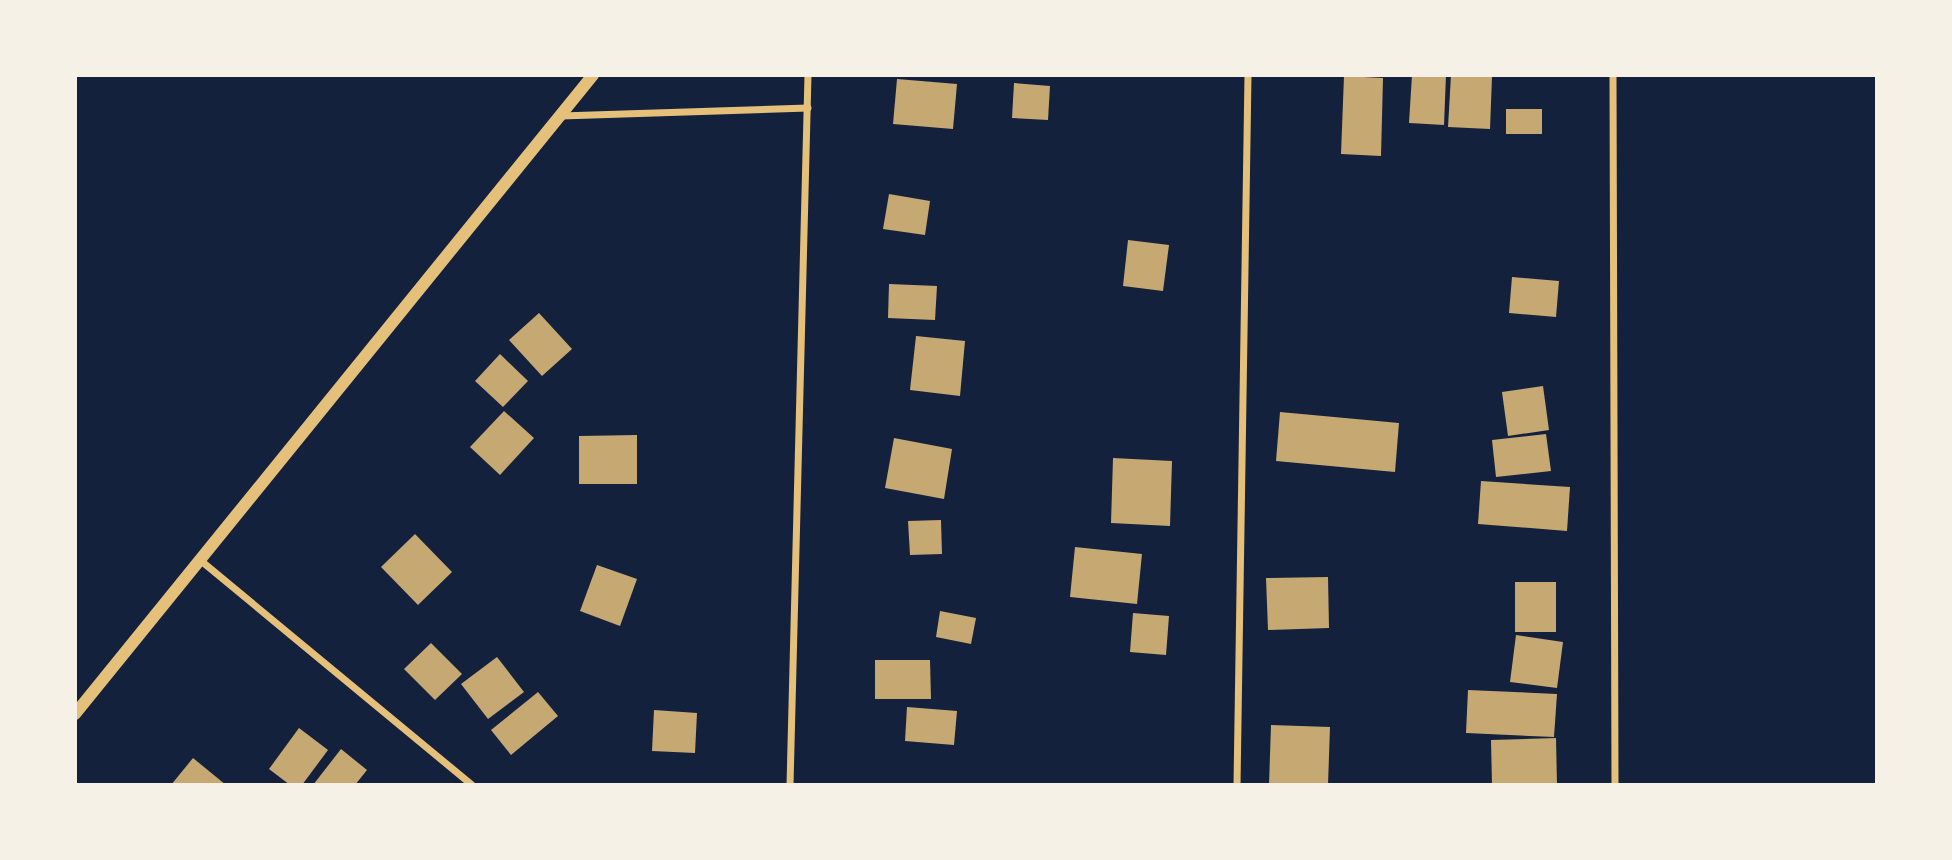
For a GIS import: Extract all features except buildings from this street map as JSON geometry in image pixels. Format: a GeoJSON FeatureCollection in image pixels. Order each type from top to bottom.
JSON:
{"type":"FeatureCollection","features":[{"type":"Feature","properties":{"kind":"street"},"geometry":{"type":"LineString","coordinates":[[75,714],[593,75]]}},
{"type":"Feature","properties":{"kind":"street"},"geometry":{"type":"LineString","coordinates":[[790,785],[808,75]]}},
{"type":"Feature","properties":{"kind":"street"},"geometry":{"type":"LineString","coordinates":[[1237,785],[1248,75]]}},
{"type":"Feature","properties":{"kind":"street"},"geometry":{"type":"LineString","coordinates":[[1613,75],[1615,785]]}},
{"type":"Feature","properties":{"kind":"street"},"geometry":{"type":"LineString","coordinates":[[561,116],[808,108]]}},
{"type":"Feature","properties":{"kind":"street"},"geometry":{"type":"LineString","coordinates":[[200,560],[472,785]]}}]}
